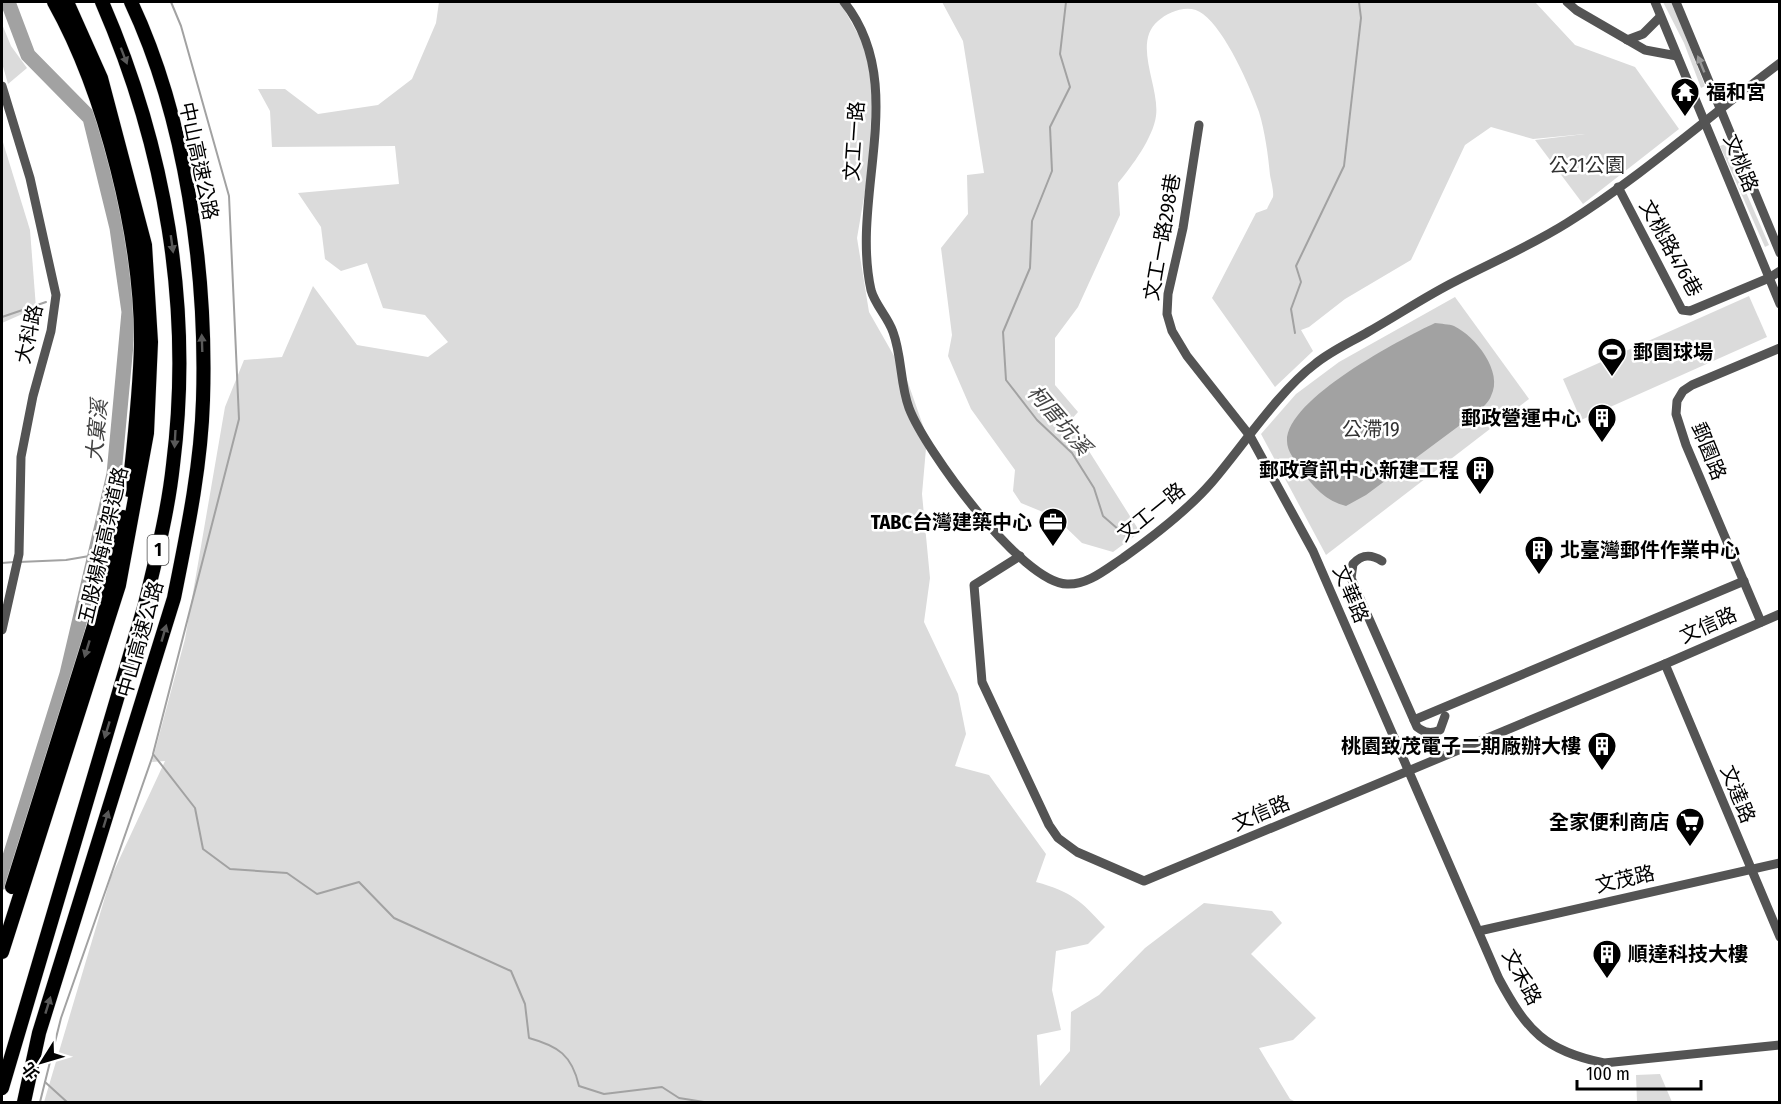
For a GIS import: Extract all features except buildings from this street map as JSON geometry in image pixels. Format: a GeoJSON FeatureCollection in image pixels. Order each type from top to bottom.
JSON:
{"type":"FeatureCollection","features":[{"type":"Feature","properties":{"kind":"highway","name":"五股楊梅高架道路"},"geometry":{"type":"LineString","coordinates":[[2,920],[108,581],[129,489],[141,343],[134,249],[111,151],[91,79],[54,2]]}},
{"type":"Feature","properties":{"kind":"highway","name":"五股楊梅高架道路"},"geometry":{"type":"LineString","coordinates":[[2,952],[118,585],[147,433],[151,342],[145,245],[101,78],[67,2]]}},
{"type":"Feature","properties":{"kind":"highway","name":"中山高速公路"},"geometry":{"type":"LineString","coordinates":[[2,1088],[145,604],[162,533],[174,464],[179,354],[173,248],[162,188],[138,91],[102,2]]}},
{"type":"Feature","properties":{"kind":"highway","name":"中山高速公路"},"geometry":{"type":"LineString","coordinates":[[24,1102],[39,1033],[174,598],[188,526],[203,402],[203,352],[196,243],[177,141],[162,88],[131,2]]}},
{"type":"Feature","properties":{"kind":"street","name":"文工一路"},"geometry":{"type":"LineString","coordinates":[[844,2],[863,31],[876,70],[874,148],[865,231],[872,295],[893,330],[909,408],[926,440],[960,490],[989,525],[1020,556],[1051,581],[1071,585],[1092,578],[1146,541],[1192,503],[1314,364],[1450,284],[1567,223],[1705,122],[1779,63]]}},
{"type":"Feature","properties":{"kind":"street"},"geometry":{"type":"LineString","coordinates":[[1567,2],[1576,10],[1645,50],[1677,56]]}},
{"type":"Feature","properties":{"kind":"street","name":"文桃路"},"geometry":{"type":"LineString","coordinates":[[1655,2],[1779,304]]}},
{"type":"Feature","properties":{"kind":"street","name":"文桃路"},"geometry":{"type":"LineString","coordinates":[[1676,2],[1779,254]]}},
{"type":"Feature","properties":{"kind":"street"},"geometry":{"type":"LineString","coordinates":[[1627,40],[1643,34],[1660,17]]}},
{"type":"Feature","properties":{"kind":"street","name":"大科路"},"geometry":{"type":"LineString","coordinates":[[2,86],[30,178],[56,295],[51,331],[33,396],[21,457],[20,554],[2,630]]}},
{"type":"Feature","properties":{"kind":"street","name":"文工一路298巷"},"geometry":{"type":"LineString","coordinates":[[1199,125],[1183,228],[1168,294],[1167,314],[1172,331],[1187,356],[1250,436]]}},
{"type":"Feature","properties":{"kind":"street","name":"文桃路476巷"},"geometry":{"type":"LineString","coordinates":[[1617,187],[1682,310],[1690,311],[1769,278]]}},
{"type":"Feature","properties":{"kind":"street"},"geometry":{"type":"LineString","coordinates":[[1769,278],[1779,271]]}},
{"type":"Feature","properties":{"kind":"street","name":"郵園路"},"geometry":{"type":"LineString","coordinates":[[1761,622],[1680,429],[1676,414],[1677,401],[1683,391],[1779,348]]}},
{"type":"Feature","properties":{"kind":"street","name":"文華路"},"geometry":{"type":"LineString","coordinates":[[1250,436],[1313,551],[1409,771]]}},
{"type":"Feature","properties":{"kind":"street"},"geometry":{"type":"LineString","coordinates":[[1382,561],[1369,555],[1362,557],[1353,564],[1351,578],[1414,720],[1422,731],[1435,733],[1440,730],[1445,716]]}},
{"type":"Feature","properties":{"kind":"street","name":"文信路"},"geometry":{"type":"LineString","coordinates":[[1020,556],[974,585],[982,682],[1049,825],[1058,838],[1077,852],[1144,881],[1665,664],[1779,614]]}},
{"type":"Feature","properties":{"kind":"street"},"geometry":{"type":"LineString","coordinates":[[1414,720],[1744,581]]}},
{"type":"Feature","properties":{"kind":"street","name":"文達路"},"geometry":{"type":"LineString","coordinates":[[1665,664],[1779,937]]}},
{"type":"Feature","properties":{"kind":"street","name":"文禾路"},"geometry":{"type":"LineString","coordinates":[[1409,771],[1499,979],[1514,1006],[1531,1029],[1550,1046],[1581,1058],[1624,1063],[1779,1045]]}},
{"type":"Feature","properties":{"kind":"street","name":"文茂路"},"geometry":{"type":"LineString","coordinates":[[1479,931],[1779,863]]}},
{"type":"Feature","properties":{"kind":"green space"},"geometry":{"type":"Polygon","coordinates":[[[439,2],[840,2],[874,63],[868,174],[857,238],[869,312],[906,377],[927,437],[922,494],[930,578],[924,622],[958,694],[966,734],[955,766],[989,775],[1046,854],[1036,882],[1058,889],[1075,898],[1105,927],[1088,944],[1056,951],[1052,990],[1061,1030],[1037,1035],[1040,1086],[1070,1051],[1071,1012],[1099,995],[1145,948],[1204,903],[1272,911],[1282,923],[1251,954],[1316,1018],[1293,1040],[1259,1048],[1290,1099],[1296,1102],[44,1102],[111,877],[165,761],[152,762],[185,639],[225,407],[244,360],[282,357],[313,286],[357,345],[428,357],[448,342],[425,315],[383,308],[367,263],[341,271],[325,259],[321,227],[298,193],[399,184],[395,146],[272,147],[270,111],[258,89],[285,89],[318,114],[378,105],[412,79],[436,23],[439,2]]]}},
{"type":"Feature","properties":{"kind":"green space","name":"公21公園"},"geometry":{"type":"Polygon","coordinates":[[[942,2],[1535,2],[1575,45],[1635,67],[1679,129],[1583,204],[1535,140],[1585,134],[1533,139],[1491,127],[1465,145],[1411,260],[1345,299],[1309,327],[1301,330],[1313,351],[1275,387],[1212,298],[1256,213],[1267,209],[1273,197],[1266,143],[1259,112],[1250,88],[1228,45],[1220,32],[1203,14],[1186,9],[1174,11],[1163,17],[1151,30],[1147,41],[1156,104],[1156,116],[1151,133],[1118,183],[1120,215],[1078,307],[1055,338],[1055,385],[1078,412],[1070,421],[1140,532],[1113,552],[1082,543],[1055,517],[1021,503],[1013,491],[1015,470],[971,409],[948,356],[952,335],[941,248],[968,214],[967,175],[984,173],[963,41],[942,2]]]}},
{"type":"Feature","properties":{"kind":"green space"},"geometry":{"type":"Polygon","coordinates":[[[1663,2],[1672,2],[1705,86],[1701,88],[1684,43],[1663,2]]]}},
{"type":"Feature","properties":{"kind":"green space"},"geometry":{"type":"Polygon","coordinates":[[[2,24],[11,46],[27,68],[8,84],[2,63],[2,24]]]}},
{"type":"Feature","properties":{"kind":"green space"},"geometry":{"type":"Polygon","coordinates":[[[2,139],[30,230],[36,308],[2,323],[2,139]]]}},
{"type":"Feature","properties":{"kind":"green space"},"geometry":{"type":"Polygon","coordinates":[[[1725,144],[1769,245],[1765,247],[1720,146],[1725,144]]]}},
{"type":"Feature","properties":{"kind":"green space"},"geometry":{"type":"Polygon","coordinates":[[[1749,296],[1767,337],[1581,420],[1563,379],[1749,296]]]}},
{"type":"Feature","properties":{"kind":"green space","name":"公滯19"},"geometry":{"type":"Polygon","coordinates":[[[1455,297],[1529,399],[1326,555],[1261,434],[1296,394],[1339,362],[1455,297]]]}},
{"type":"Feature","properties":{"kind":"green space"},"geometry":{"type":"Polygon","coordinates":[[[1660,1074],[1672,1102],[1637,1102],[1636,1075],[1660,1074]]]}},
{"type":"Feature","properties":{"kind":"shaded area","name":"公滯19"},"geometry":{"type":"Polygon","coordinates":[[[1435,323],[1454,326],[1478,346],[1491,366],[1494,376],[1494,387],[1490,398],[1479,411],[1366,495],[1346,506],[1332,501],[1310,482],[1290,453],[1287,441],[1292,425],[1305,407],[1324,389],[1373,356],[1435,323]]]}},
{"type":"Feature","properties":{"kind":"waterway","name":"大窠溪"},"geometry":{"type":"LineString","coordinates":[[2,882],[67,674],[114,474],[129,312],[117,228],[90,118],[28,55],[8,2]]}},
{"type":"Feature","properties":{"kind":"waterway"},"geometry":{"type":"LineString","coordinates":[[171,2],[181,26],[229,196],[239,419],[153,754],[195,808],[203,849],[230,869],[287,873],[317,894],[359,882],[394,918],[511,971],[525,1004],[529,1038],[562,1053],[568,1059],[579,1086],[604,1094],[662,1087],[679,1098],[704,1102]]}},
{"type":"Feature","properties":{"kind":"waterway","name":"柯厝坑溪"},"geometry":{"type":"LineString","coordinates":[[1066,2],[1060,54],[1070,87],[1050,127],[1052,171],[1032,221],[1030,268],[1003,332],[1006,380],[1037,420],[1072,453],[1094,488],[1103,516],[1126,536]]}},
{"type":"Feature","properties":{"kind":"waterway"},"geometry":{"type":"LineString","coordinates":[[1295,333],[1291,309],[1301,282],[1296,266],[1344,166],[1361,18],[1359,2]]}},
{"type":"Feature","properties":{"kind":"waterway"},"geometry":{"type":"LineString","coordinates":[[2,317],[46,302]]}},
{"type":"Feature","properties":{"kind":"waterway"},"geometry":{"type":"LineString","coordinates":[[19,562],[66,560],[95,555]]}},
{"type":"Feature","properties":{"kind":"waterway"},"geometry":{"type":"LineString","coordinates":[[2,563],[14,562]]}},
{"type":"Feature","properties":{"kind":"waterway"},"geometry":{"type":"LineString","coordinates":[[40,1102],[61,1018],[153,755]]}},
{"type":"Feature","properties":{"kind":"waterway"},"geometry":{"type":"LineString","coordinates":[[45,1082],[67,1102]]}},
{"type":"Feature","properties":{"kind":"place","name":"福和宮"},"geometry":{"type":"Point","coordinates":[1685,118]}},
{"type":"Feature","properties":{"kind":"place","name":"郵園球場"},"geometry":{"type":"Point","coordinates":[1612,378]}},
{"type":"Feature","properties":{"kind":"place","name":"郵政營運中心"},"geometry":{"type":"Point","coordinates":[1602,444]}},
{"type":"Feature","properties":{"kind":"place","name":"郵政資訊中心新建工程"},"geometry":{"type":"Point","coordinates":[1480,496]}},
{"type":"Feature","properties":{"kind":"place","name":"TABC台灣建築中心"},"geometry":{"type":"Point","coordinates":[1053,548]}},
{"type":"Feature","properties":{"kind":"place","name":"北臺灣郵件作業中心"},"geometry":{"type":"Point","coordinates":[1539,576]}},
{"type":"Feature","properties":{"kind":"place","name":"桃園致茂電子二期廠辦大樓"},"geometry":{"type":"Point","coordinates":[1602,772]}},
{"type":"Feature","properties":{"kind":"place","name":"全家便利商店"},"geometry":{"type":"Point","coordinates":[1690,848]}},
{"type":"Feature","properties":{"kind":"place","name":"順達科技大樓"},"geometry":{"type":"Point","coordinates":[1607,980]}}]}
